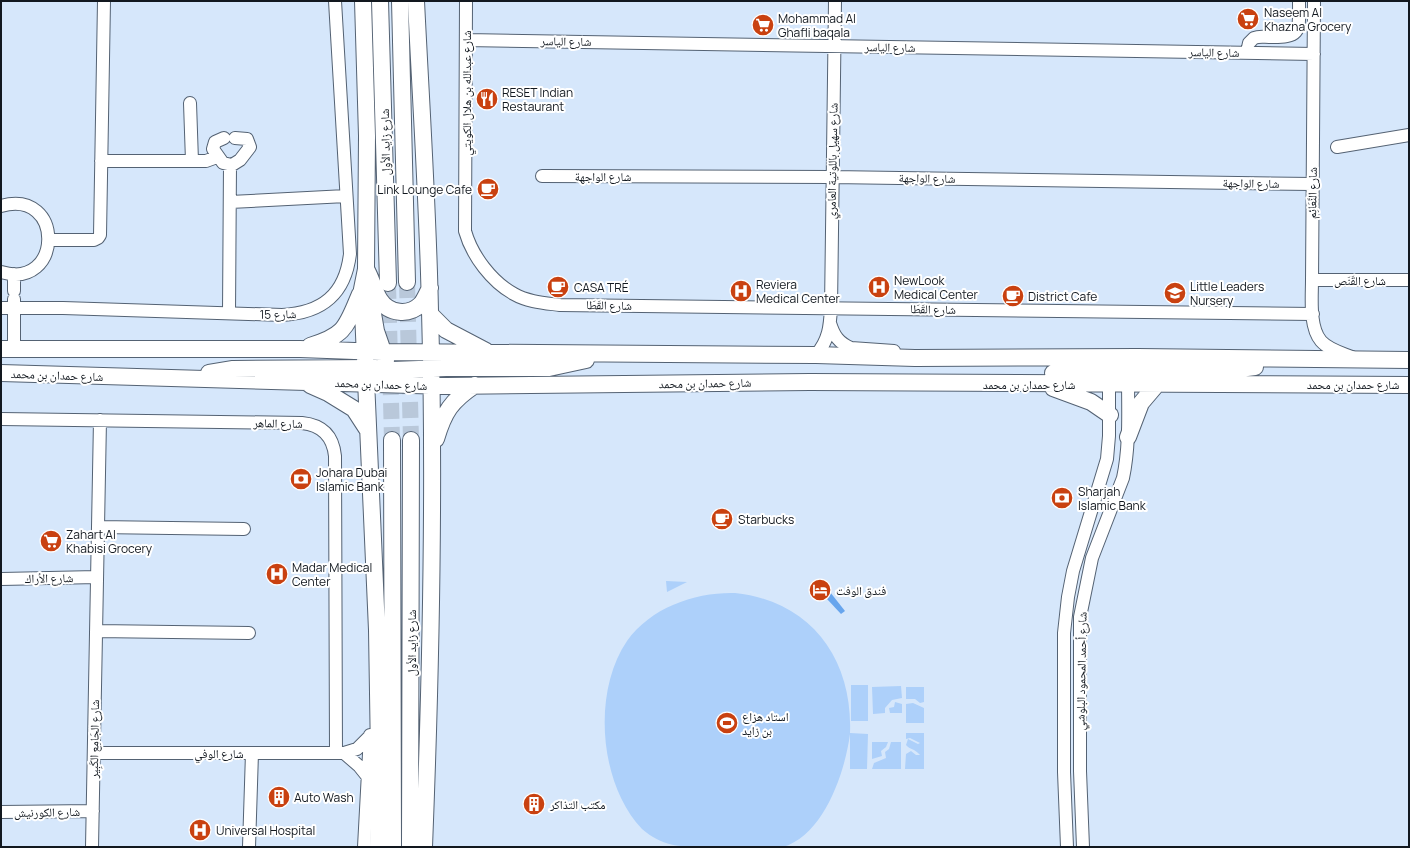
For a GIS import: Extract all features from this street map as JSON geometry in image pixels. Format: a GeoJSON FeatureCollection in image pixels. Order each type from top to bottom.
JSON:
{"type":"FeatureCollection","features":[{"type":"Feature","properties":{"kind":"main road"},"geometry":{"type":"LineString","coordinates":[[362,1],[367,136],[366,269],[374,320],[388,363],[408,380],[431,385]]}},
{"type":"Feature","properties":{"kind":"main road","name":"شارع زايد الأول"},"geometry":{"type":"LineString","coordinates":[[380,1],[388,283]]}},
{"type":"Feature","properties":{"kind":"main road","name":"شارع زايد الأول"},"geometry":{"type":"LineString","coordinates":[[400,1],[407,282]]}},
{"type":"Feature","properties":{"kind":"main road"},"geometry":{"type":"LineString","coordinates":[[416,1],[430,288],[432,456],[430,636],[424,847]]}},
{"type":"Feature","properties":{"kind":"main road"},"geometry":{"type":"LineString","coordinates":[[366,269],[379,299],[383,304],[395,311],[408,312],[415,309],[424,300],[430,288]]}},
{"type":"Feature","properties":{"kind":"main road"},"geometry":{"type":"LineString","coordinates":[[300,349],[333,339],[338,335],[348,322],[362,289],[366,269]]}},
{"type":"Feature","properties":{"kind":"main road"},"geometry":{"type":"LineString","coordinates":[[362,289],[374,544],[379,756],[378,847]]}},
{"type":"Feature","properties":{"kind":"main road"},"geometry":{"type":"LineString","coordinates":[[430,314],[446,330],[491,353]]}},
{"type":"Feature","properties":{"kind":"main road","name":"شارع حمدان بن محمد"},"geometry":{"type":"LineString","coordinates":[[8,350],[300,349],[364,352],[388,363],[491,353],[603,355],[816,355],[915,358],[1109,371],[1128,371],[1277,359],[1409,360]]}},
{"type":"Feature","properties":{"kind":"main road"},"geometry":{"type":"LineString","coordinates":[[431,360],[549,368],[603,355]]}},
{"type":"Feature","properties":{"kind":"main road"},"geometry":{"type":"LineString","coordinates":[[195,380],[211,372],[223,370],[366,376],[378,374],[388,363]]}},
{"type":"Feature","properties":{"kind":"main road"},"geometry":{"type":"LineString","coordinates":[[970,384],[986,375],[1109,371]]}},
{"type":"Feature","properties":{"kind":"main road","name":"شارع حمدان بن محمد"},"geometry":{"type":"LineString","coordinates":[[1,373],[195,380],[303,382],[366,376],[431,385],[475,385],[810,382],[1038,384],[1109,371],[1128,371],[1158,383],[1409,385]]}},
{"type":"Feature","properties":{"kind":"main road"},"geometry":{"type":"LineString","coordinates":[[303,382],[328,393],[354,409],[368,430]]}},
{"type":"Feature","properties":{"kind":"main road"},"geometry":{"type":"LineString","coordinates":[[1128,437],[1141,403],[1158,383]]}},
{"type":"Feature","properties":{"kind":"main road"},"geometry":{"type":"LineString","coordinates":[[1038,384],[1082,398],[1110,415]]}},
{"type":"Feature","properties":{"kind":"main road"},"geometry":{"type":"LineString","coordinates":[[432,456],[440,426],[449,407],[460,395],[475,385]]}},
{"type":"Feature","properties":{"kind":"main road","name":"شارع زايد الأول"},"geometry":{"type":"LineString","coordinates":[[392,440],[393,847]]}},
{"type":"Feature","properties":{"kind":"main road","name":"شارع زايد الأول"},"geometry":{"type":"LineString","coordinates":[[410,847],[411,440]]}},
{"type":"Feature","properties":{"kind":"street"},"geometry":{"type":"LineString","coordinates":[[49,240],[94,240],[99,237],[104,1]]}},
{"type":"Feature","properties":{"kind":"street","name":"شارع 15"},"geometry":{"type":"LineString","coordinates":[[1,308],[14,299],[282,315],[303,313],[328,301],[342,284],[349,262],[335,1]]}},
{"type":"Feature","properties":{"kind":"street","name":"شارع عبدالله بن هلال الكويتي"},"geometry":{"type":"LineString","coordinates":[[466,1],[466,184]]}},
{"type":"Feature","properties":{"kind":"street","name":"شارع سهيل باللوتية العامري"},"geometry":{"type":"LineString","coordinates":[[816,355],[826,340],[831,308],[835,1]]}},
{"type":"Feature","properties":{"kind":"street"},"geometry":{"type":"LineString","coordinates":[[1247,52],[1249,42],[1254,38],[1287,37],[1294,34],[1298,27],[1298,1]]}},
{"type":"Feature","properties":{"kind":"street","name":"شارع النَّعَائِم"},"geometry":{"type":"LineString","coordinates":[[1314,1],[1312,184],[1313,314],[1317,334],[1321,341],[1328,347],[1358,360]]}},
{"type":"Feature","properties":{"kind":"street","name":"شارع الياسر"},"geometry":{"type":"LineString","coordinates":[[466,40],[1314,54]]}},
{"type":"Feature","properties":{"kind":"street"},"geometry":{"type":"LineString","coordinates":[[190,102],[192,161]]}},
{"type":"Feature","properties":{"kind":"street"},"geometry":{"type":"LineString","coordinates":[[1337,147],[1409,135]]}},
{"type":"Feature","properties":{"kind":"street"},"geometry":{"type":"LineString","coordinates":[[229,138],[247,139],[250,147],[238,162],[230,165],[223,163],[217,157],[213,152],[214,144],[218,140],[229,138]]}},
{"type":"Feature","properties":{"kind":"street"},"geometry":{"type":"LineString","coordinates":[[101,161],[192,161],[209,160],[217,157]]}},
{"type":"Feature","properties":{"kind":"street"},"geometry":{"type":"LineString","coordinates":[[229,313],[230,165]]}},
{"type":"Feature","properties":{"kind":"street","name":"شارع الواجهة"},"geometry":{"type":"LineString","coordinates":[[542,176],[832,177],[1312,184]]}},
{"type":"Feature","properties":{"kind":"street","name":"شارع القَطَا"},"geometry":{"type":"LineString","coordinates":[[466,184],[465,231],[476,256],[501,284],[514,294],[525,298],[560,305],[1313,314]]}},
{"type":"Feature","properties":{"kind":"street"},"geometry":{"type":"LineString","coordinates":[[230,202],[346,196]]}},
{"type":"Feature","properties":{"kind":"street"},"geometry":{"type":"LineString","coordinates":[[1,206],[15,204],[34,210],[47,226],[49,240],[46,253],[39,264],[27,272],[14,274],[1,272]]}},
{"type":"Feature","properties":{"kind":"street"},"geometry":{"type":"LineString","coordinates":[[8,350],[14,299],[14,274]]}},
{"type":"Feature","properties":{"kind":"street","name":"شارع القَنَص"},"geometry":{"type":"LineString","coordinates":[[1312,280],[1409,280]]}},
{"type":"Feature","properties":{"kind":"street"},"geometry":{"type":"LineString","coordinates":[[830,322],[834,335],[845,345],[851,348],[893,350],[915,358]]}},
{"type":"Feature","properties":{"kind":"street","name":"شارع أحمد المحمود البلوشي"},"geometry":{"type":"LineString","coordinates":[[1067,847],[1064,634],[1068,597],[1076,557],[1104,472],[1108,448],[1110,415],[1109,371]]}},
{"type":"Feature","properties":{"kind":"street","name":"شارع أحمد المحمود البلوشي"},"geometry":{"type":"LineString","coordinates":[[1083,847],[1080,771],[1080,617],[1092,558],[1123,478],[1128,437],[1128,371]]}},
{"type":"Feature","properties":{"kind":"street","name":"شارع الماهر"},"geometry":{"type":"LineString","coordinates":[[1,418],[311,424],[318,426],[329,436],[333,443],[336,456],[340,753]]}},
{"type":"Feature","properties":{"kind":"street","name":"شارع الجَامِع الكَبِير"},"geometry":{"type":"LineString","coordinates":[[92,847],[100,420]]}},
{"type":"Feature","properties":{"kind":"street"},"geometry":{"type":"LineString","coordinates":[[98,527],[244,530]]}},
{"type":"Feature","properties":{"kind":"street","name":"شارع الأراك"},"geometry":{"type":"LineString","coordinates":[[1,579],[97,577]]}},
{"type":"Feature","properties":{"kind":"street"},"geometry":{"type":"LineString","coordinates":[[96,631],[249,633]]}},
{"type":"Feature","properties":{"kind":"street"},"geometry":{"type":"LineString","coordinates":[[364,847],[367,776],[377,672]]}},
{"type":"Feature","properties":{"kind":"street","name":"شارع الوفي"},"geometry":{"type":"LineString","coordinates":[[94,753],[340,753],[357,749],[370,736]]}},
{"type":"Feature","properties":{"kind":"street"},"geometry":{"type":"LineString","coordinates":[[249,847],[252,753]]}},
{"type":"Feature","properties":{"kind":"street"},"geometry":{"type":"LineString","coordinates":[[340,753],[359,766],[367,776]]}},
{"type":"Feature","properties":{"kind":"street","name":"شارع الكورنيش"},"geometry":{"type":"LineString","coordinates":[[1,812],[93,811]]}},
{"type":"Feature","properties":{"kind":"shaded area"},"geometry":{"type":"Polygon","coordinates":[[[666,581],[687,582],[667,592],[666,581]]]}},
{"type":"Feature","properties":{"kind":"shaded area","name":"استاد هزاع بن زايد"},"geometry":{"type":"Polygon","coordinates":[[[720,593],[735,593],[762,598],[785,608],[805,621],[822,638],[835,658],[844,681],[849,706],[850,733],[868,734],[867,769],[850,769],[850,734],[843,766],[837,783],[821,816],[810,830],[797,840],[783,847],[692,847],[666,843],[658,840],[642,829],[628,810],[617,788],[609,763],[605,737],[605,711],[609,686],[616,662],[627,641],[637,629],[649,619],[675,604],[690,599],[720,593]]]}},
{"type":"Feature","properties":{"kind":"shaded area"},"geometry":{"type":"Polygon","coordinates":[[[851,685],[868,685],[868,721],[851,721],[851,685]]]}},
{"type":"Feature","properties":{"kind":"shaded area"},"geometry":{"type":"Polygon","coordinates":[[[901,686],[902,698],[892,700],[885,708],[885,713],[873,714],[872,687],[901,686]]]}},
{"type":"Feature","properties":{"kind":"shaded area"},"geometry":{"type":"Polygon","coordinates":[[[906,687],[924,687],[924,702],[920,703],[915,699],[906,699],[906,687]]]}},
{"type":"Feature","properties":{"kind":"shaded area"},"geometry":{"type":"Polygon","coordinates":[[[895,702],[902,704],[902,713],[890,713],[889,708],[894,707],[895,702]]]}},
{"type":"Feature","properties":{"kind":"shaded area"},"geometry":{"type":"Polygon","coordinates":[[[913,703],[924,708],[924,723],[906,723],[906,704],[913,703]]]}},
{"type":"Feature","properties":{"kind":"shaded area"},"geometry":{"type":"Polygon","coordinates":[[[906,733],[924,733],[924,769],[905,769],[906,754],[911,751],[916,755],[920,755],[906,745],[908,739],[918,744],[920,743],[910,738],[906,739],[906,733]]]}},
{"type":"Feature","properties":{"kind":"shaded area"},"geometry":{"type":"Polygon","coordinates":[[[872,742],[888,742],[886,747],[881,751],[882,756],[872,759],[872,742]]]}},
{"type":"Feature","properties":{"kind":"shaded area"},"geometry":{"type":"Polygon","coordinates":[[[891,742],[901,742],[901,769],[872,769],[874,763],[886,758],[885,752],[889,749],[891,742]]]}},
{"type":"Feature","properties":{"kind":"water"},"geometry":{"type":"Polygon","coordinates":[[[830,592],[845,611],[841,614],[827,599],[826,595],[830,592]]]}},
{"type":"Feature","properties":{"kind":"tunnel"},"geometry":{"type":"LineString","coordinates":[[407,282],[411,440]]}},
{"type":"Feature","properties":{"kind":"tunnel"},"geometry":{"type":"LineString","coordinates":[[388,283],[392,440]]}},
{"type":"Feature","properties":{"kind":"place","name":"Naseem Al Khazna Grocery"},"geometry":{"type":"Point","coordinates":[1248,19]}},
{"type":"Feature","properties":{"kind":"place","name":"Mohammad Al Ghafli baqala"},"geometry":{"type":"Point","coordinates":[763,25]}},
{"type":"Feature","properties":{"kind":"place","name":"RESET Indian Restaurant"},"geometry":{"type":"Point","coordinates":[487,99]}},
{"type":"Feature","properties":{"kind":"place","name":"Link Lounge Cafe"},"geometry":{"type":"Point","coordinates":[488,189]}},
{"type":"Feature","properties":{"kind":"place","name":"CASA TRÉ"},"geometry":{"type":"Point","coordinates":[558,287]}},
{"type":"Feature","properties":{"kind":"place","name":"NewLook Medical Center"},"geometry":{"type":"Point","coordinates":[879,287]}},
{"type":"Feature","properties":{"kind":"place","name":"Reviera Medical Center"},"geometry":{"type":"Point","coordinates":[741,291]}},
{"type":"Feature","properties":{"kind":"place","name":"Little Leaders Nursery"},"geometry":{"type":"Point","coordinates":[1175,293]}},
{"type":"Feature","properties":{"kind":"place","name":"District Cafe"},"geometry":{"type":"Point","coordinates":[1013,296]}},
{"type":"Feature","properties":{"kind":"place","name":"Johara Dubai Islamic Bank"},"geometry":{"type":"Point","coordinates":[301,479]}},
{"type":"Feature","properties":{"kind":"place","name":"Sharjah Islamic Bank"},"geometry":{"type":"Point","coordinates":[1062,498]}},
{"type":"Feature","properties":{"kind":"place","name":"Starbucks"},"geometry":{"type":"Point","coordinates":[722,519]}},
{"type":"Feature","properties":{"kind":"place","name":"Zahart Al Khabisi Grocery"},"geometry":{"type":"Point","coordinates":[51,541]}},
{"type":"Feature","properties":{"kind":"place","name":"Madar Medical Center"},"geometry":{"type":"Point","coordinates":[277,574]}},
{"type":"Feature","properties":{"kind":"place","name":"فندق الوفت"},"geometry":{"type":"Point","coordinates":[820,590]}},
{"type":"Feature","properties":{"kind":"place","name":"استاد هزاع بن زايد"},"geometry":{"type":"Point","coordinates":[727,723]}},
{"type":"Feature","properties":{"kind":"place","name":"Auto Wash"},"geometry":{"type":"Point","coordinates":[279,797]}},
{"type":"Feature","properties":{"kind":"place","name":"مكتب التذاكر"},"geometry":{"type":"Point","coordinates":[534,804]}},
{"type":"Feature","properties":{"kind":"place","name":"Universal Hospital"},"geometry":{"type":"Point","coordinates":[200,830]}}]}
